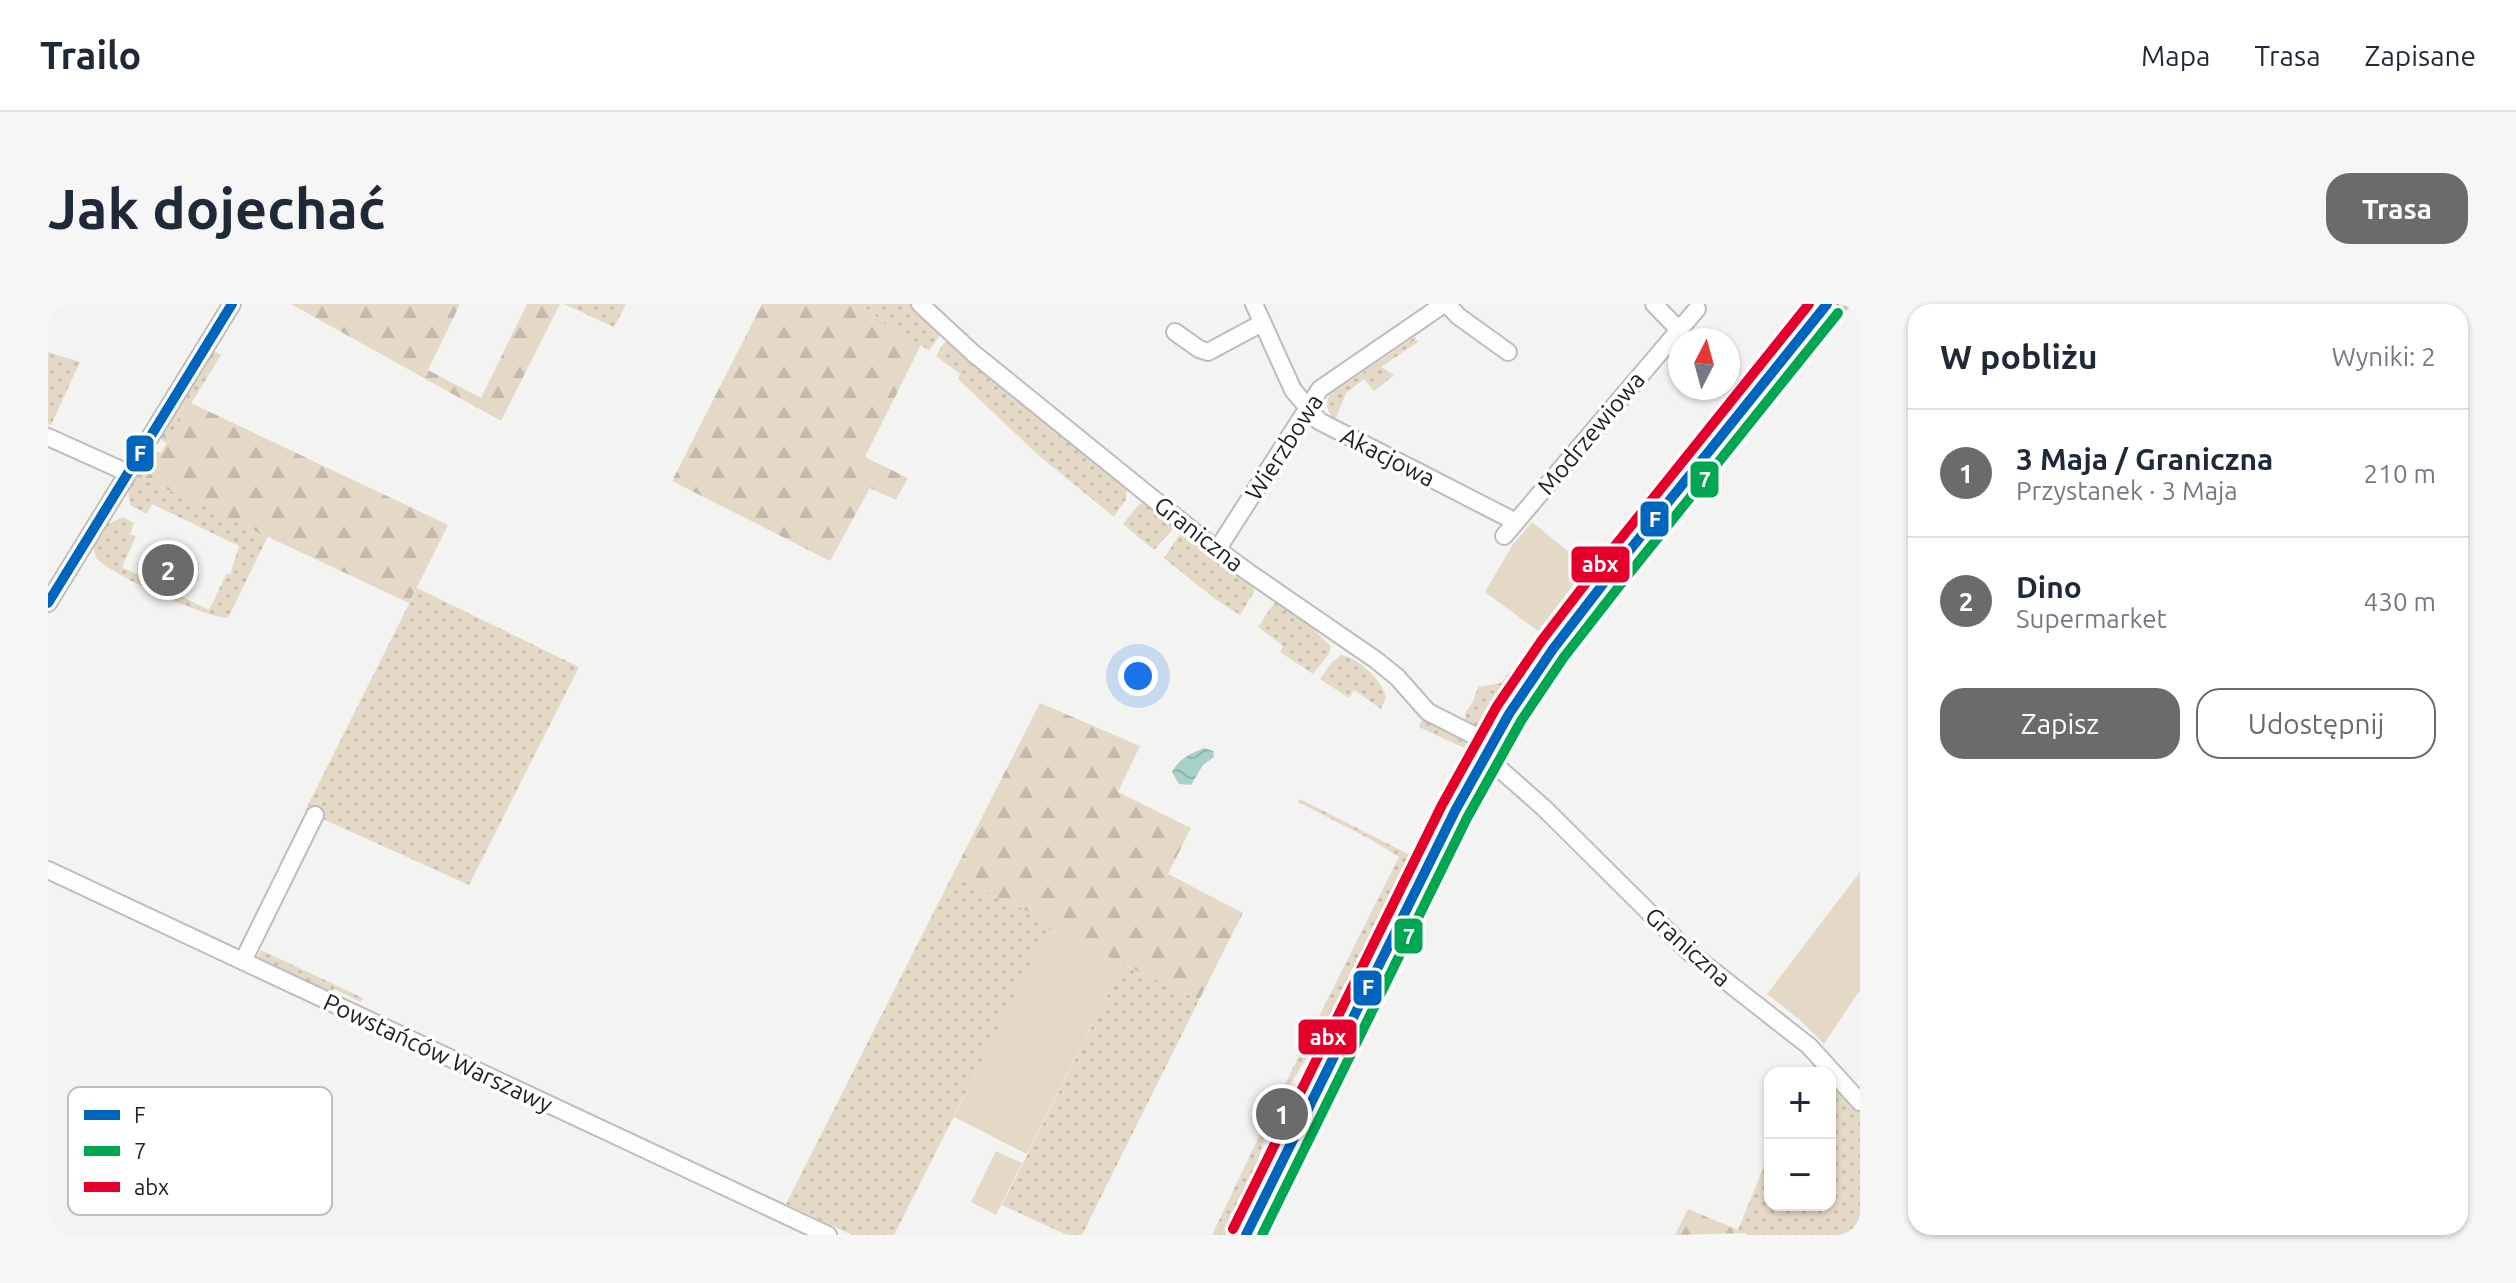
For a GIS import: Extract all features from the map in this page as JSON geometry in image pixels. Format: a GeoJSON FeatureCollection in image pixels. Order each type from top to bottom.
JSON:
{"type":"FeatureCollection","features":[{"type":"Feature","properties":{"kind":"main road"},"geometry":{"type":"LineString","coordinates":[[1246,1235],[1412,896],[1488,750],[1553,649],[1827,304]]}},
{"type":"Feature","properties":{"kind":"street"},"geometry":{"type":"LineString","coordinates":[[48,603],[232,304]]}},
{"type":"Feature","properties":{"kind":"street","name":"Graniczna"},"geometry":{"type":"LineString","coordinates":[[920,304],[973,353],[1217,550],[1376,660],[1397,677],[1428,712],[1488,750],[1689,952],[1809,1046],[1860,1102]]}},
{"type":"Feature","properties":{"kind":"street","name":"Akacjowa"},"geometry":{"type":"LineString","coordinates":[[1254,304],[1293,390],[1307,409],[1325,425],[1516,522]]}},
{"type":"Feature","properties":{"kind":"street"},"geometry":{"type":"LineString","coordinates":[[1654,304],[1677,328]]}},
{"type":"Feature","properties":{"kind":"street","name":"Wierzbowa"},"geometry":{"type":"LineString","coordinates":[[1217,550],[1316,395],[1329,382],[1436,306],[1458,316],[1508,352]]}},
{"type":"Feature","properties":{"kind":"street","name":"Modrzewiowa"},"geometry":{"type":"LineString","coordinates":[[1681,328],[1697,309]]}},
{"type":"Feature","properties":{"kind":"street"},"geometry":{"type":"LineString","coordinates":[[1175,332],[1208,352],[1262,323]]}},
{"type":"Feature","properties":{"kind":"street","name":"Modrzewiowa"},"geometry":{"type":"LineString","coordinates":[[1504,536],[1668,343]]}},
{"type":"Feature","properties":{"kind":"street"},"geometry":{"type":"LineString","coordinates":[[48,437],[128,473]]}},
{"type":"Feature","properties":{"kind":"street"},"geometry":{"type":"LineString","coordinates":[[243,961],[315,815]]}},
{"type":"Feature","properties":{"kind":"street","name":"Powstańców Warszawy"},"geometry":{"type":"LineString","coordinates":[[48,870],[828,1235]]}},
{"type":"Feature","properties":{"kind":"green space"},"geometry":{"type":"Polygon","coordinates":[[[291,304],[460,304],[428,370],[481,398],[527,304],[560,304],[501,421],[291,304]]]}},
{"type":"Feature","properties":{"kind":"green space"},"geometry":{"type":"Polygon","coordinates":[[[564,304],[626,304],[614,327],[564,304]]]}},
{"type":"Feature","properties":{"kind":"green space"},"geometry":{"type":"Polygon","coordinates":[[[762,304],[862,304],[917,353],[865,457],[908,478],[896,500],[870,488],[830,561],[672,481],[762,304]]]}},
{"type":"Feature","properties":{"kind":"green space"},"geometry":{"type":"Polygon","coordinates":[[[862,304],[914,304],[942,332],[929,351],[921,345],[917,353],[862,304]]]}},
{"type":"Feature","properties":{"kind":"green space"},"geometry":{"type":"Polygon","coordinates":[[[1800,304],[1810,304],[1744,386],[1740,379],[1800,304]]]}},
{"type":"Feature","properties":{"kind":"green space"},"geometry":{"type":"Polygon","coordinates":[[[1838,304],[1855,304],[1844,313],[1802,367],[1797,360],[1798,353],[1838,304]]]}},
{"type":"Feature","properties":{"kind":"green space"},"geometry":{"type":"Polygon","coordinates":[[[1415,337],[1418,342],[1381,367],[1394,375],[1374,391],[1364,379],[1346,393],[1335,420],[1328,409],[1329,395],[1415,337]]]}},
{"type":"Feature","properties":{"kind":"green space"},"geometry":{"type":"Polygon","coordinates":[[[952,339],[1127,485],[1126,499],[1114,517],[1037,454],[958,379],[960,374],[936,356],[944,343],[952,339]]]}},
{"type":"Feature","properties":{"kind":"green space"},"geometry":{"type":"Polygon","coordinates":[[[48,352],[80,362],[51,425],[48,424],[48,352]]]}},
{"type":"Feature","properties":{"kind":"green space"},"geometry":{"type":"Polygon","coordinates":[[[210,353],[221,355],[166,444],[159,436],[210,353]]]}},
{"type":"Feature","properties":{"kind":"green space"},"geometry":{"type":"Polygon","coordinates":[[[191,403],[448,525],[409,603],[145,479],[191,403]]]}},
{"type":"Feature","properties":{"kind":"green space"},"geometry":{"type":"Polygon","coordinates":[[[153,450],[161,453],[145,479],[268,536],[228,618],[159,594],[96,558],[93,545],[106,525],[123,517],[134,523],[130,534],[136,536],[122,567],[209,610],[227,573],[232,574],[239,546],[152,504],[147,514],[130,505],[128,489],[153,450]]]}},
{"type":"Feature","properties":{"kind":"green space"},"geometry":{"type":"Polygon","coordinates":[[[1149,501],[1174,524],[1154,550],[1123,524],[1138,505],[1149,501]]]}},
{"type":"Feature","properties":{"kind":"green space"},"geometry":{"type":"Polygon","coordinates":[[[1640,503],[1646,508],[1548,634],[1484,728],[1465,724],[1465,713],[1478,687],[1501,683],[1640,503]]]}},
{"type":"Feature","properties":{"kind":"green space"},"geometry":{"type":"Polygon","coordinates":[[[1532,522],[1587,567],[1538,631],[1485,592],[1513,544],[1532,522]]]}},
{"type":"Feature","properties":{"kind":"green space"},"geometry":{"type":"Polygon","coordinates":[[[1186,533],[1253,583],[1254,592],[1240,615],[1164,558],[1180,534],[1186,533]]]}},
{"type":"Feature","properties":{"kind":"green space"},"geometry":{"type":"Polygon","coordinates":[[[417,588],[579,667],[469,885],[305,811],[417,588]]]}},
{"type":"Feature","properties":{"kind":"green space"},"geometry":{"type":"Polygon","coordinates":[[[1276,600],[1291,606],[1331,647],[1313,674],[1280,652],[1283,646],[1258,627],[1276,600]]]}},
{"type":"Feature","properties":{"kind":"green space"},"geometry":{"type":"Polygon","coordinates":[[[1341,655],[1361,665],[1375,677],[1386,697],[1381,709],[1354,690],[1349,698],[1320,679],[1341,655]]]}},
{"type":"Feature","properties":{"kind":"green space"},"geometry":{"type":"Polygon","coordinates":[[[1040,703],[1140,746],[1118,792],[1191,828],[1168,874],[1243,913],[1199,1000],[1048,929],[1051,922],[952,876],[1040,703]]]}},
{"type":"Feature","properties":{"kind":"green space"},"geometry":{"type":"Polygon","coordinates":[[[1423,717],[1471,741],[1334,1015],[1269,1123],[1251,1184],[1226,1235],[1212,1235],[1399,857],[1298,802],[1300,799],[1410,855],[1464,748],[1419,727],[1423,717]]]}},
{"type":"Feature","properties":{"kind":"green space"},"geometry":{"type":"Polygon","coordinates":[[[1860,872],[1860,990],[1824,1044],[1767,994],[1860,872]]]}},
{"type":"Feature","properties":{"kind":"green space"},"geometry":{"type":"Polygon","coordinates":[[[952,876],[1052,922],[894,1235],[852,1235],[786,1204],[952,876]]]}},
{"type":"Feature","properties":{"kind":"green space"},"geometry":{"type":"Polygon","coordinates":[[[1048,929],[1123,964],[1027,1154],[954,1117],[1048,929]]]}},
{"type":"Feature","properties":{"kind":"green space"},"geometry":{"type":"Polygon","coordinates":[[[261,950],[363,998],[361,1002],[334,989],[331,995],[256,961],[261,950]]]}},
{"type":"Feature","properties":{"kind":"green space"},"geometry":{"type":"Polygon","coordinates":[[[1123,964],[1199,1000],[1082,1235],[1067,1235],[1002,1205],[1123,964]]]}},
{"type":"Feature","properties":{"kind":"green space"},"geometry":{"type":"Polygon","coordinates":[[[1836,1086],[1860,1112],[1860,1226],[1855,1235],[1749,1235],[1738,1230],[1764,1166],[1764,1211],[1836,1211],[1836,1086]]]}},
{"type":"Feature","properties":{"kind":"green space"},"geometry":{"type":"Polygon","coordinates":[[[996,1151],[1022,1163],[996,1215],[971,1202],[996,1151]]]}},
{"type":"Feature","properties":{"kind":"green space"},"geometry":{"type":"Polygon","coordinates":[[[1688,1209],[1738,1230],[1746,1233],[1675,1235],[1688,1209]]]}},
{"type":"Feature","properties":{"kind":"water"},"geometry":{"type":"Polygon","coordinates":[[[1204,748],[1213,751],[1214,757],[1203,765],[1191,785],[1179,784],[1172,772],[1175,767],[1204,748]]]}},
{"type":"Feature","properties":{"kind":"waterway"},"geometry":{"type":"LineString","coordinates":[[1741,383],[1804,304]]}},
{"type":"Feature","properties":{"kind":"waterway"},"geometry":{"type":"LineString","coordinates":[[1801,361],[1848,304]]}},
{"type":"Feature","properties":{"kind":"waterway"},"geometry":{"type":"LineString","coordinates":[[1735,444],[1790,374]]}},
{"type":"Feature","properties":{"kind":"waterway"},"geometry":{"type":"LineString","coordinates":[[1707,426],[1725,404]]}},
{"type":"Feature","properties":{"kind":"waterway"},"geometry":{"type":"LineString","coordinates":[[1694,443],[1700,435]]}},
{"type":"Feature","properties":{"kind":"waterway"},"geometry":{"type":"LineString","coordinates":[[1678,465],[1683,458]]}},
{"type":"Feature","properties":{"kind":"waterway"},"geometry":{"type":"LineString","coordinates":[[1653,498],[1670,476]]}},
{"type":"Feature","properties":{"kind":"waterway"},"geometry":{"type":"LineString","coordinates":[[1623,534],[1643,510]]}},
{"type":"Feature","properties":{"kind":"transit line","name":"F"},"geometry":{"type":"LineString","coordinates":[[48,603],[232,304]]}},
{"type":"Feature","properties":{"kind":"transit line","name":"abx"},"geometry":{"type":"LineString","coordinates":[[1233,1229],[1442,805],[1497,706],[1542,640],[1602,562],[1809,304]]}},
{"type":"Feature","properties":{"kind":"transit line","name":"F"},"geometry":{"type":"LineString","coordinates":[[1246,1235],[1455,811],[1509,714],[1553,649],[1613,571],[1827,304]]}},
{"type":"Feature","properties":{"kind":"transit line","name":"7"},"geometry":{"type":"LineString","coordinates":[[1262,1235],[1467,818],[1521,721],[1564,657],[1838,313]]}},
{"type":"Feature","properties":{"kind":"place","name":"Dino"},"geometry":{"type":"Point","coordinates":[168,570]}},
{"type":"Feature","properties":{"kind":"place","name":"3 Maja / Graniczna"},"geometry":{"type":"Point","coordinates":[1282,1114]}}]}
